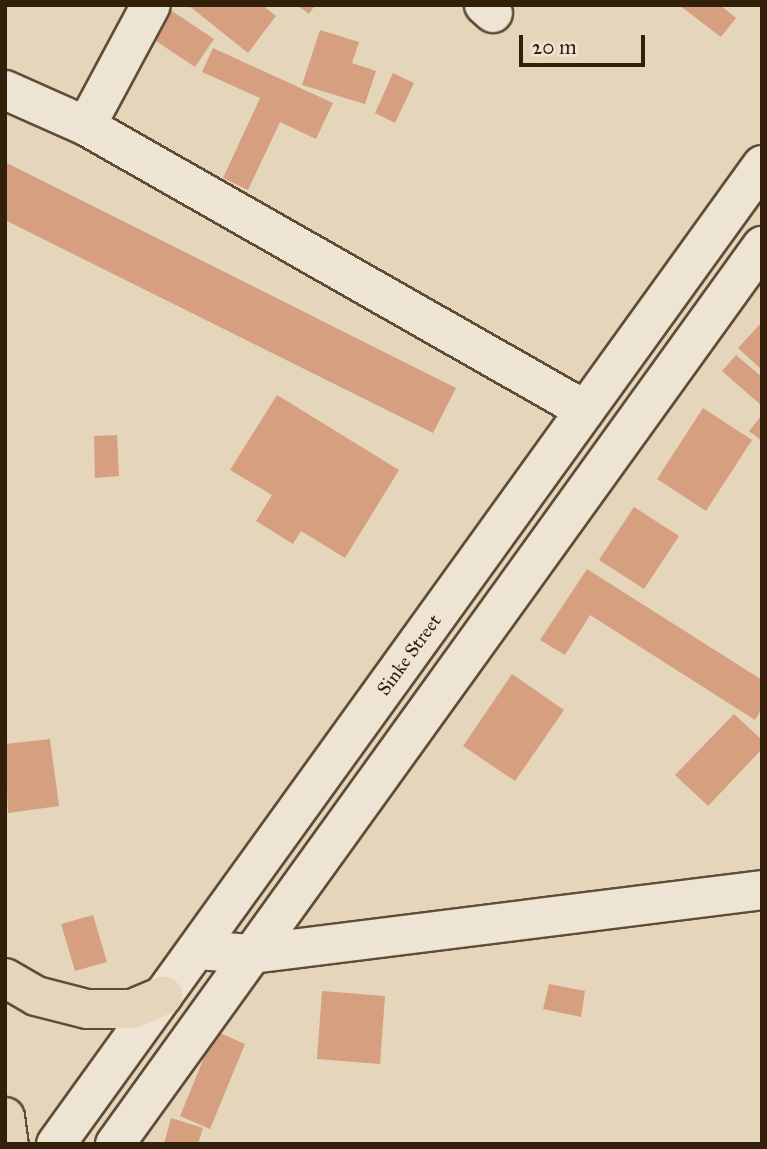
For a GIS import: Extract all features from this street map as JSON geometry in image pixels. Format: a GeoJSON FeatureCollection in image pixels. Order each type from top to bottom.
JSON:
{"type":"FeatureCollection","features":[{"type":"Feature","properties":{"kind":"main road"},"geometry":{"type":"LineString","coordinates":[[5,978],[36,996],[87,1009],[132,1009],[163,996]]}},
{"type":"Feature","properties":{"kind":"main road"},"geometry":{"type":"LineString","coordinates":[[5,1117],[9,1144]]}},
{"type":"Feature","properties":{"kind":"street"},"geometry":{"type":"LineString","coordinates":[[86,126],[151,5]]}},
{"type":"Feature","properties":{"kind":"street"},"geometry":{"type":"LineString","coordinates":[[5,90],[86,126],[585,411]]}},
{"type":"Feature","properties":{"kind":"street","name":"Sinke Street"},"geometry":{"type":"LineString","coordinates":[[56,1144],[762,165]]}},
{"type":"Feature","properties":{"kind":"street"},"geometry":{"type":"LineString","coordinates":[[115,1144],[762,246]]}},
{"type":"Feature","properties":{"kind":"street"},"geometry":{"type":"LineString","coordinates":[[197,950],[252,954],[762,890]]}},
{"type":"Feature","properties":{"kind":"building"},"geometry":{"type":"Polygon","coordinates":[[[188,5],[262,5],[276,16],[248,53],[188,5]]]}},
{"type":"Feature","properties":{"kind":"building"},"geometry":{"type":"Polygon","coordinates":[[[297,5],[315,5],[309,14],[297,5]]]}},
{"type":"Feature","properties":{"kind":"building"},"geometry":{"type":"Polygon","coordinates":[[[679,5],[720,5],[736,18],[721,37],[679,5]]]}},
{"type":"Feature","properties":{"kind":"building"},"geometry":{"type":"Polygon","coordinates":[[[169,9],[214,39],[195,67],[150,37],[169,9]]]}},
{"type":"Feature","properties":{"kind":"building"},"geometry":{"type":"Polygon","coordinates":[[[320,30],[359,42],[352,63],[376,71],[365,104],[302,85],[320,30]]]}},
{"type":"Feature","properties":{"kind":"building"},"geometry":{"type":"Polygon","coordinates":[[[213,48],[333,103],[316,139],[280,122],[248,190],[223,178],[260,98],[202,72],[213,48]]]}},
{"type":"Feature","properties":{"kind":"building"},"geometry":{"type":"Polygon","coordinates":[[[393,73],[414,83],[395,123],[375,113],[393,73]]]}},
{"type":"Feature","properties":{"kind":"building"},"geometry":{"type":"Polygon","coordinates":[[[5,162],[456,388],[433,433],[5,220],[5,162]]]}},
{"type":"Feature","properties":{"kind":"building"},"geometry":{"type":"Polygon","coordinates":[[[762,322],[762,370],[738,348],[762,322]]]}},
{"type":"Feature","properties":{"kind":"building"},"geometry":{"type":"Polygon","coordinates":[[[736,355],[762,377],[762,406],[722,371],[736,355]]]}},
{"type":"Feature","properties":{"kind":"building"},"geometry":{"type":"Polygon","coordinates":[[[277,395],[399,470],[345,558],[301,531],[293,544],[256,521],[272,495],[230,470],[277,395]]]}},
{"type":"Feature","properties":{"kind":"building"},"geometry":{"type":"Polygon","coordinates":[[[703,408],[752,440],[706,511],[657,479],[703,408]]]}},
{"type":"Feature","properties":{"kind":"building"},"geometry":{"type":"Polygon","coordinates":[[[762,415],[762,441],[749,431],[762,415]]]}},
{"type":"Feature","properties":{"kind":"building"},"geometry":{"type":"Polygon","coordinates":[[[117,435],[119,476],[95,478],[94,436],[117,435]]]}},
{"type":"Feature","properties":{"kind":"building"},"geometry":{"type":"Polygon","coordinates":[[[634,507],[679,536],[644,589],[599,560],[634,507]]]}},
{"type":"Feature","properties":{"kind":"building"},"geometry":{"type":"Polygon","coordinates":[[[587,569],[762,680],[762,708],[755,720],[590,615],[565,655],[540,640],[587,569]]]}},
{"type":"Feature","properties":{"kind":"building"},"geometry":{"type":"Polygon","coordinates":[[[512,674],[564,710],[515,781],[463,746],[512,674]]]}},
{"type":"Feature","properties":{"kind":"building"},"geometry":{"type":"Polygon","coordinates":[[[734,714],[762,740],[762,749],[708,806],[675,775],[734,714]]]}},
{"type":"Feature","properties":{"kind":"building"},"geometry":{"type":"Polygon","coordinates":[[[50,739],[59,806],[8,813],[5,744],[50,739]]]}},
{"type":"Feature","properties":{"kind":"building"},"geometry":{"type":"Polygon","coordinates":[[[93,915],[107,962],[75,971],[61,924],[93,915]]]}},
{"type":"Feature","properties":{"kind":"building"},"geometry":{"type":"Polygon","coordinates":[[[549,984],[585,991],[581,1017],[543,1009],[549,984]]]}},
{"type":"Feature","properties":{"kind":"building"},"geometry":{"type":"Polygon","coordinates":[[[322,991],[385,996],[380,1064],[317,1059],[322,991]]]}},
{"type":"Feature","properties":{"kind":"building"},"geometry":{"type":"Polygon","coordinates":[[[215,1031],[245,1044],[210,1129],[180,1116],[215,1031]]]}},
{"type":"Feature","properties":{"kind":"building"},"geometry":{"type":"Polygon","coordinates":[[[171,1118],[203,1128],[198,1144],[164,1144],[171,1118]]]}}]}
